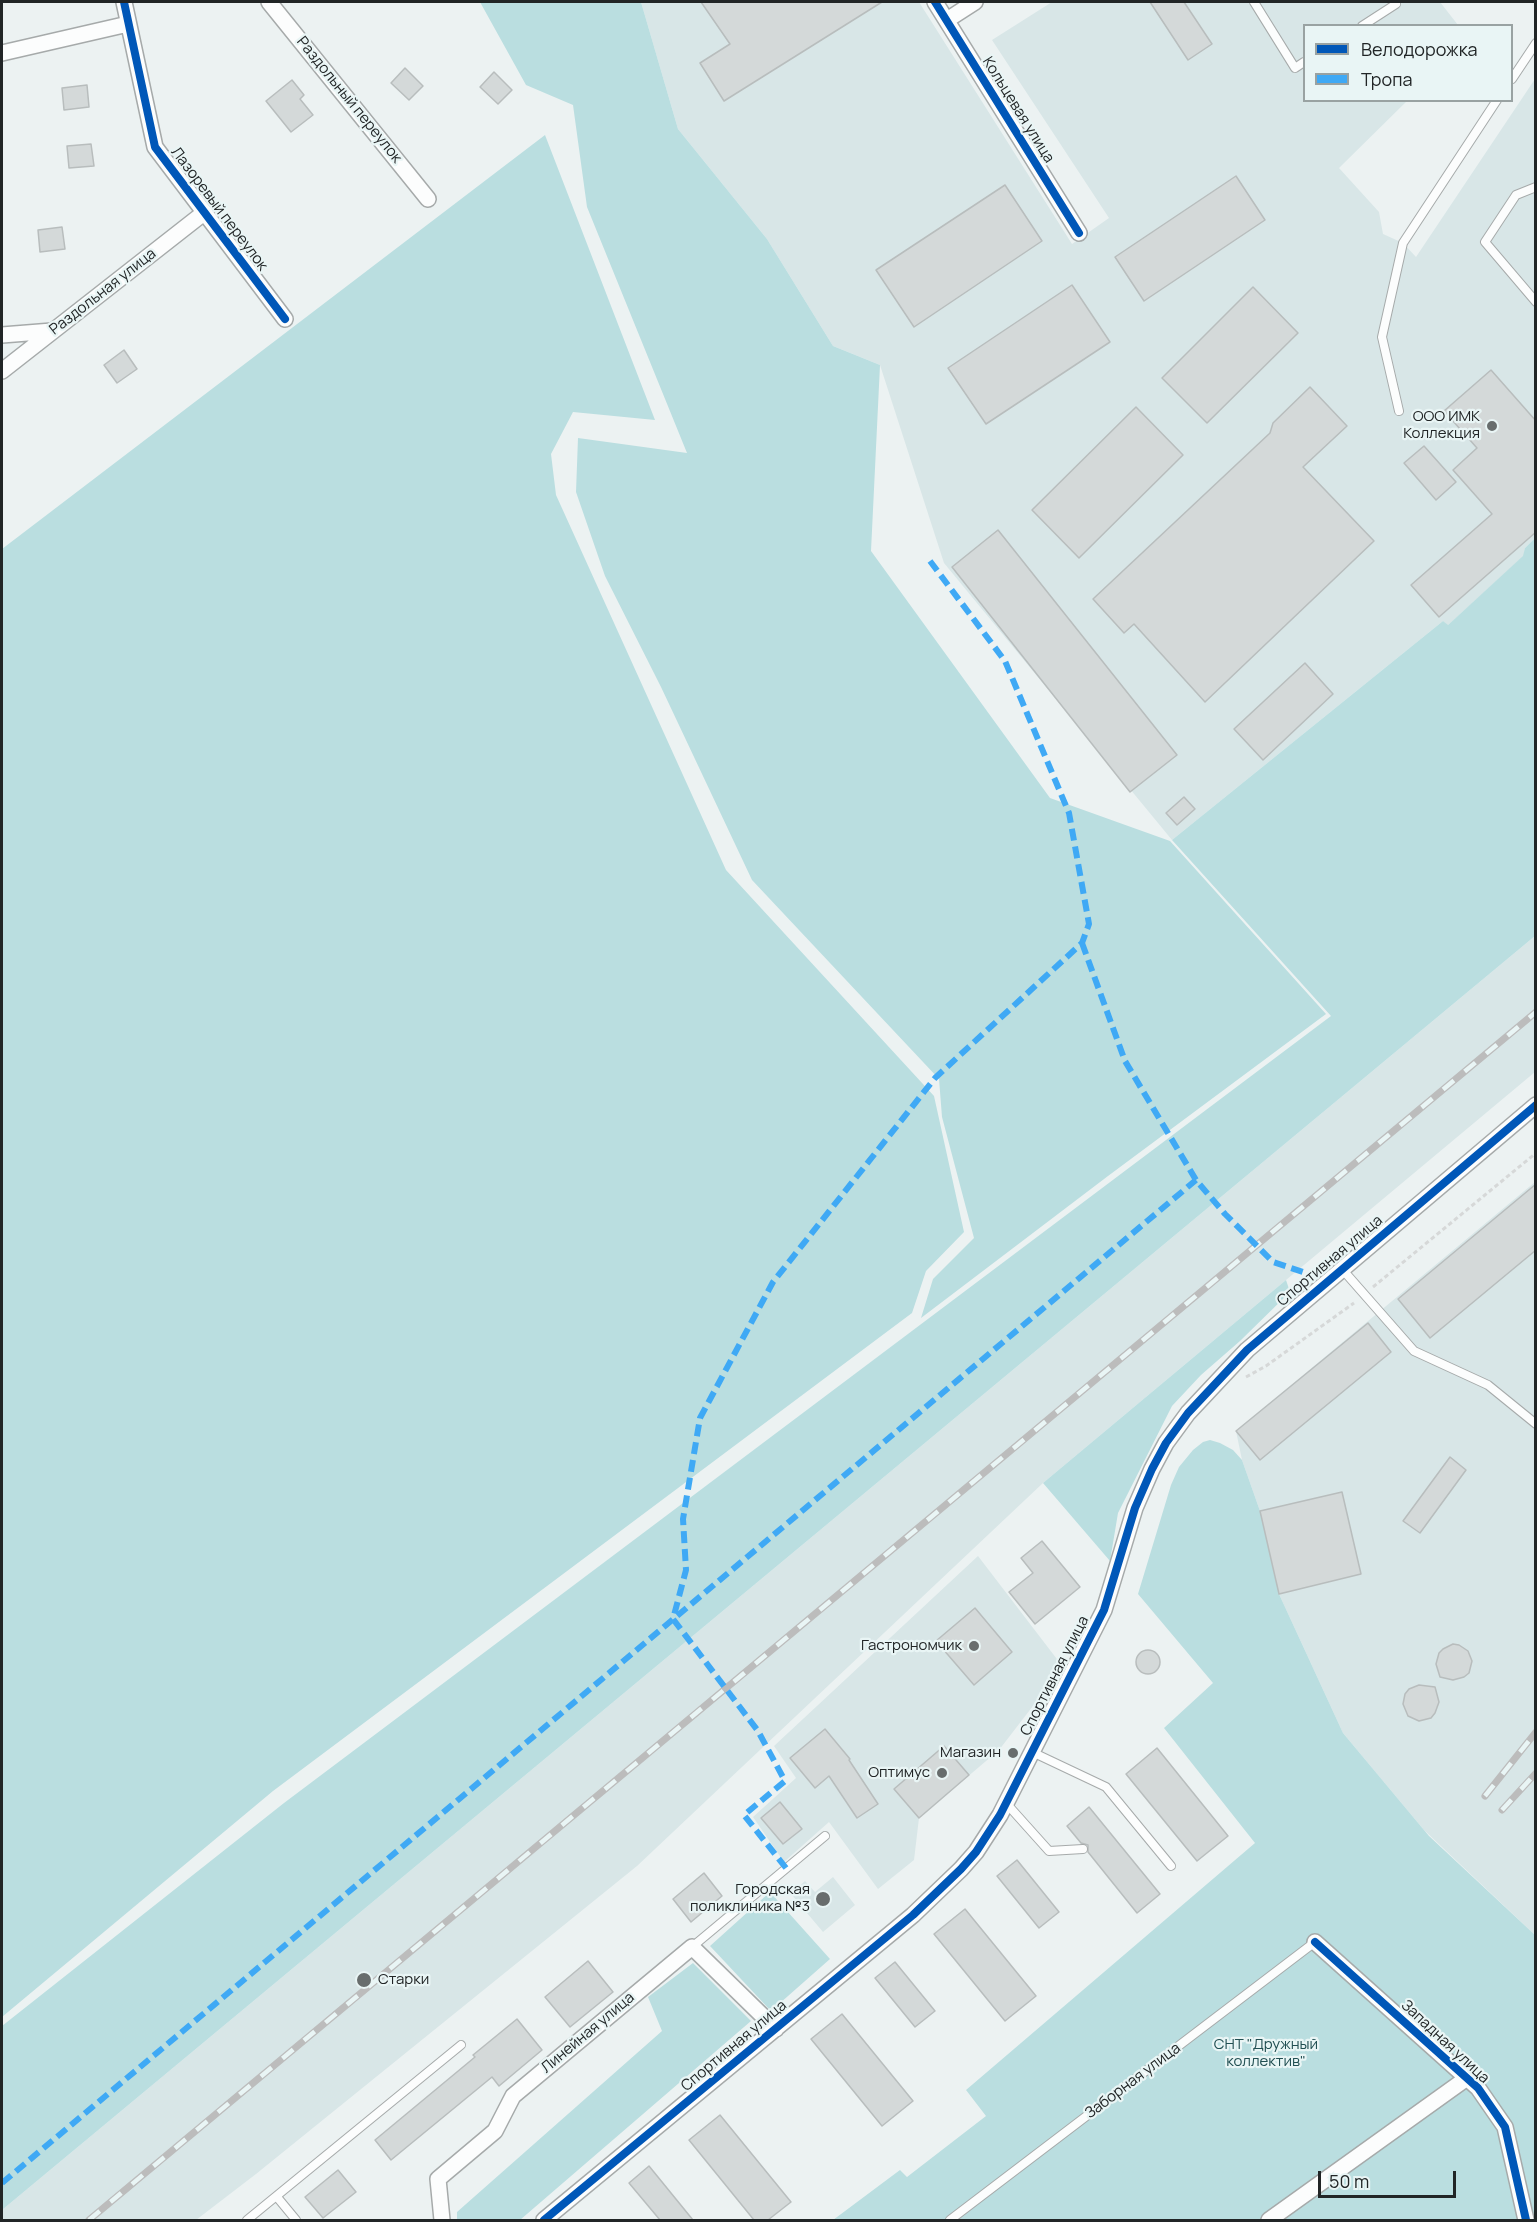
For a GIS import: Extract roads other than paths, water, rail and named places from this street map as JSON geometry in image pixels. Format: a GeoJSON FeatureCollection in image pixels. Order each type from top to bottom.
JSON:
{"type":"FeatureCollection","features":[{"type":"Feature","properties":{"kind":"street","name":"Лазоревый переулок"},"geometry":{"type":"LineString","coordinates":[[124,2],[155,147],[285,319]]}},
{"type":"Feature","properties":{"kind":"street","name":"Раздольный переулок"},"geometry":{"type":"LineString","coordinates":[[269,2],[428,200]]}},
{"type":"Feature","properties":{"kind":"street","name":"Кольцевая улица"},"geometry":{"type":"LineString","coordinates":[[935,2],[1079,233]]}},
{"type":"Feature","properties":{"kind":"street"},"geometry":{"type":"LineString","coordinates":[[946,20],[975,2]]}},
{"type":"Feature","properties":{"kind":"street"},"geometry":{"type":"LineString","coordinates":[[2,53],[128,24]]}},
{"type":"Feature","properties":{"kind":"street","name":"Раздольная улица"},"geometry":{"type":"LineString","coordinates":[[2,371],[205,212]]}},
{"type":"Feature","properties":{"kind":"street"},"geometry":{"type":"LineString","coordinates":[[2,335],[53,331]]}},
{"type":"Feature","properties":{"kind":"street","name":"Спортивная улица"},"geometry":{"type":"LineString","coordinates":[[544,2220],[913,1915],[976,1851],[1006,1803],[1104,1610],[1135,1508],[1166,1443],[1188,1413],[1247,1350],[1536,1105]]}},
{"type":"Feature","properties":{"kind":"street","name":"Западная улица"},"geometry":{"type":"LineString","coordinates":[[1315,1942],[1478,2088],[1505,2127],[1526,2220]]}},
{"type":"Feature","properties":{"kind":"street"},"geometry":{"type":"LineString","coordinates":[[692,1947],[776,2028]]}},
{"type":"Feature","properties":{"kind":"street","name":"Линейная улица"},"geometry":{"type":"LineString","coordinates":[[442,2220],[438,2179],[495,2131],[513,2096],[692,1947]]}},
{"type":"Feature","properties":{"kind":"street"},"geometry":{"type":"LineString","coordinates":[[1269,2220],[1467,2078]]}},
{"type":"Feature","properties":{"kind":"lane"},"geometry":{"type":"LineString","coordinates":[[1254,2],[1295,68],[1303,63]]}},
{"type":"Feature","properties":{"kind":"lane"},"geometry":{"type":"LineString","coordinates":[[1365,24],[1396,4]]}},
{"type":"Feature","properties":{"kind":"lane"},"geometry":{"type":"LineString","coordinates":[[1513,78],[1536,43]]}},
{"type":"Feature","properties":{"kind":"lane"},"geometry":{"type":"LineString","coordinates":[[1399,411],[1382,337],[1403,243],[1496,102]]}},
{"type":"Feature","properties":{"kind":"lane"},"geometry":{"type":"LineString","coordinates":[[1536,187],[1516,195],[1485,242],[1536,302]]}},
{"type":"Feature","properties":{"kind":"lane"},"geometry":{"type":"LineString","coordinates":[[1342,1269],[1414,1352],[1488,1385],[1536,1424]]}},
{"type":"Feature","properties":{"kind":"lane"},"geometry":{"type":"LineString","coordinates":[[1032,1752],[1106,1787],[1171,1866]]}},
{"type":"Feature","properties":{"kind":"lane"},"geometry":{"type":"LineString","coordinates":[[1006,1803],[1049,1851],[1083,1849]]}},
{"type":"Feature","properties":{"kind":"lane"},"geometry":{"type":"LineString","coordinates":[[692,1947],[825,1836]]}},
{"type":"Feature","properties":{"kind":"lane","name":"Заборная улица"},"geometry":{"type":"LineString","coordinates":[[950,2220],[1315,1942]]}},
{"type":"Feature","properties":{"kind":"lane"},"geometry":{"type":"LineString","coordinates":[[247,2220],[461,2045]]}},
{"type":"Feature","properties":{"kind":"lane"},"geometry":{"type":"LineString","coordinates":[[277,2197],[296,2220]]}},
{"type":"Feature","properties":{"kind":"railway"},"geometry":{"type":"LineString","coordinates":[[89,2220],[1536,1012]]}},
{"type":"Feature","properties":{"kind":"railway"},"geometry":{"type":"LineString","coordinates":[[1485,1796],[1536,1732]]}},
{"type":"Feature","properties":{"kind":"railway"},"geometry":{"type":"LineString","coordinates":[[1502,1810],[1536,1773]]}},
{"type":"Feature","properties":{"kind":"place","name":"ООО ИМК Коллекция"},"geometry":{"type":"Point","coordinates":[1492,426]}},
{"type":"Feature","properties":{"kind":"place","name":"Гастрономчик"},"geometry":{"type":"Point","coordinates":[974,1646]}},
{"type":"Feature","properties":{"kind":"place","name":"Магазин"},"geometry":{"type":"Point","coordinates":[1013,1753]}},
{"type":"Feature","properties":{"kind":"place","name":"Оптимус"},"geometry":{"type":"Point","coordinates":[942,1773]}},
{"type":"Feature","properties":{"kind":"place","name":"Городская поликлиника №3"},"geometry":{"type":"Point","coordinates":[823,1899]}},
{"type":"Feature","properties":{"kind":"place","name":"Старки"},"geometry":{"type":"Point","coordinates":[364,1980]}},
{"type":"Feature","properties":{"kind":"park label","name":"СНТ \"Дружный коллектив\""},"geometry":{"type":"Point","coordinates":[1266,2054]}}]}
